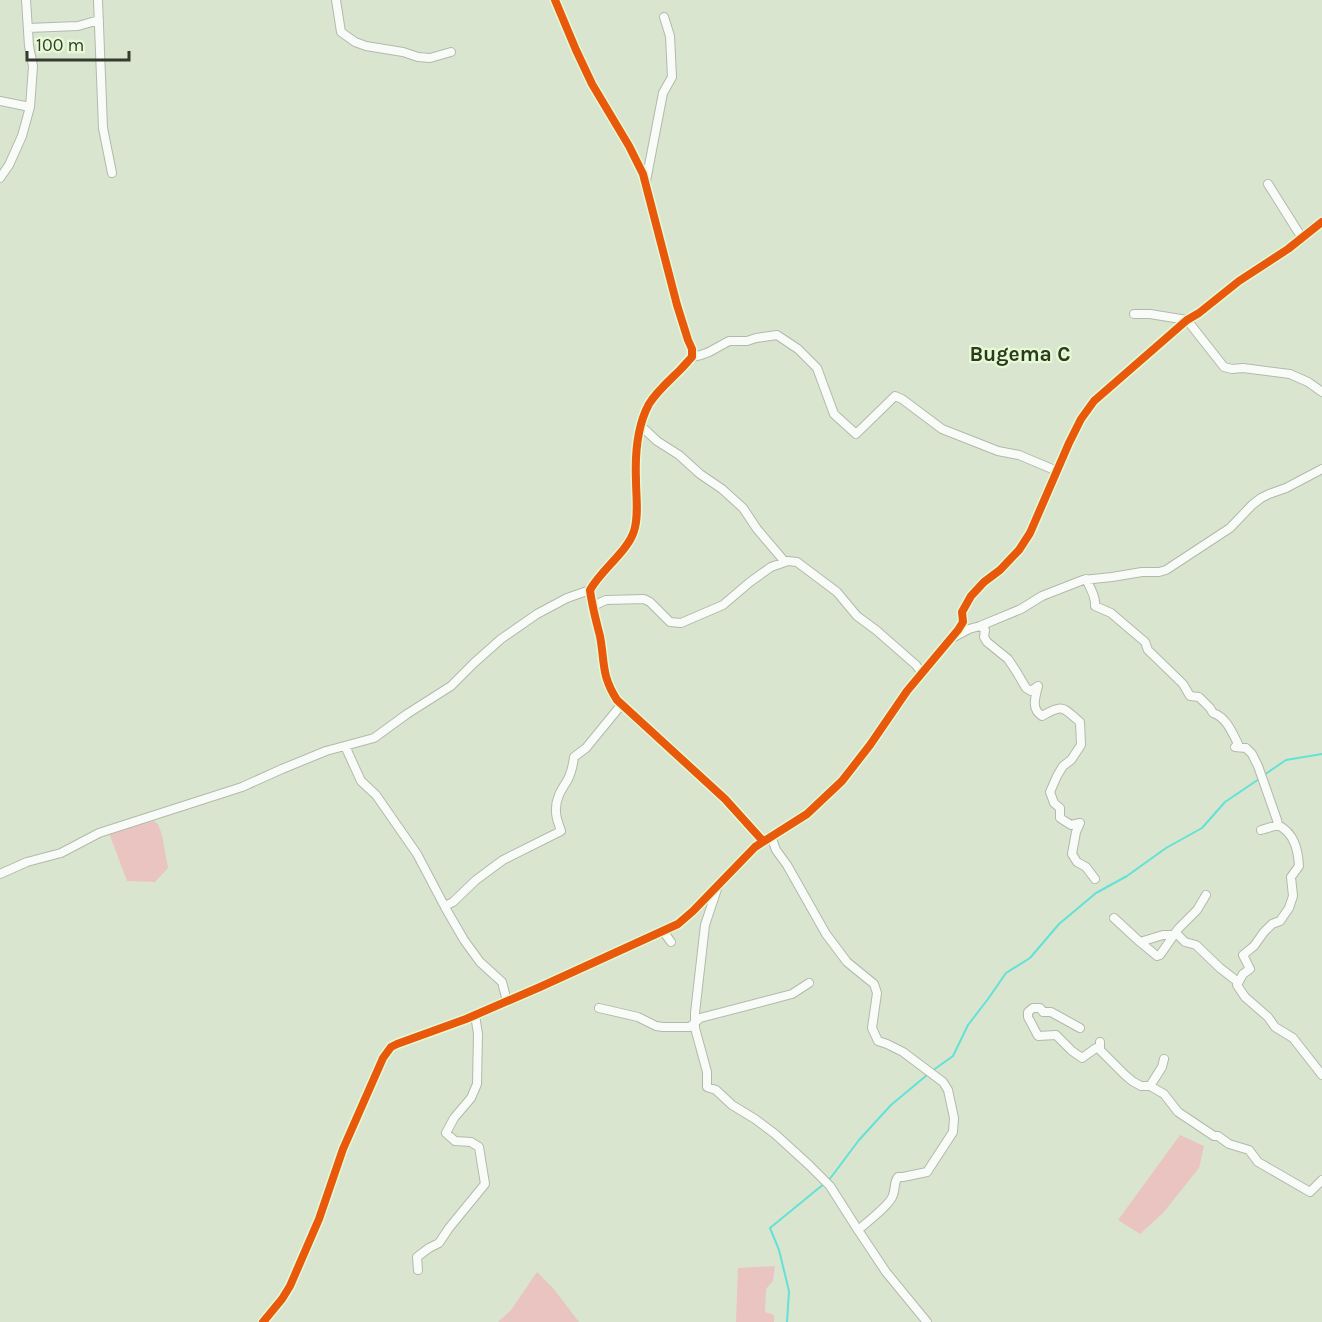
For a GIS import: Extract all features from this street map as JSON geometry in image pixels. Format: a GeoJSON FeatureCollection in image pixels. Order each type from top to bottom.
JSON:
{"type":"FeatureCollection","features":[{"type":"Feature","properties":{"kind":"street"},"geometry":{"type":"LineString","coordinates":[[0,178],[19,143],[30,107],[33,66],[29,46],[26,0]]}},
{"type":"Feature","properties":{"kind":"street"},"geometry":{"type":"LineString","coordinates":[[98,0],[103,128],[112,172]]}},
{"type":"Feature","properties":{"kind":"street"},"geometry":{"type":"LineString","coordinates":[[336,0],[341,32],[355,42],[429,58],[451,52]]}},
{"type":"Feature","properties":{"kind":"street"},"geometry":{"type":"LineString","coordinates":[[555,0],[592,84],[643,174],[676,305],[692,349],[692,357]]}},
{"type":"Feature","properties":{"kind":"street"},"geometry":{"type":"LineString","coordinates":[[646,184],[663,93],[672,77],[670,36],[664,17]]}},
{"type":"Feature","properties":{"kind":"street"},"geometry":{"type":"LineString","coordinates":[[28,28],[78,26],[99,20]]}},
{"type":"Feature","properties":{"kind":"street"},"geometry":{"type":"LineString","coordinates":[[0,101],[30,107]]}},
{"type":"Feature","properties":{"kind":"street"},"geometry":{"type":"LineString","coordinates":[[1268,184],[1302,238]]}},
{"type":"Feature","properties":{"kind":"street"},"geometry":{"type":"LineString","coordinates":[[263,1322],[290,1286],[319,1219],[343,1149],[391,1047],[475,1015],[663,931],[685,918],[739,863],[767,839],[807,814],[842,781],[870,746],[921,672],[951,639],[963,622],[962,612],[971,596],[1019,549],[1030,533],[1081,419],[1094,401],[1187,320],[1322,222]]}},
{"type":"Feature","properties":{"kind":"street"},"geometry":{"type":"LineString","coordinates":[[1134,314],[1187,320],[1221,365],[1226,368],[1290,374],[1308,382],[1322,392]]}},
{"type":"Feature","properties":{"kind":"street"},"geometry":{"type":"LineString","coordinates":[[0,874],[27,862],[61,853],[99,833],[242,787],[326,752],[374,738],[452,686],[501,639],[537,614],[567,598],[590,590],[599,575],[634,532],[636,473],[641,426],[649,404],[659,390],[692,357],[709,352],[729,341],[747,341],[777,335],[798,349],[817,368],[834,414],[856,434],[895,396],[942,429],[998,451],[1019,454],[1057,471]]}},
{"type":"Feature","properties":{"kind":"street"},"geometry":{"type":"LineString","coordinates":[[641,426],[743,508],[757,529],[785,561]]}},
{"type":"Feature","properties":{"kind":"street"},"geometry":{"type":"LineString","coordinates":[[951,639],[969,629],[1021,609],[1050,593],[1086,579],[1166,570],[1230,528],[1262,498],[1322,469]]}},
{"type":"Feature","properties":{"kind":"street"},"geometry":{"type":"LineString","coordinates":[[593,606],[606,600],[644,599],[670,622],[681,623],[723,605],[771,567],[785,561],[797,562],[837,592],[851,610],[916,665],[921,672]]}},
{"type":"Feature","properties":{"kind":"street"},"geometry":{"type":"LineString","coordinates":[[1086,579],[1094,594],[1095,606],[1111,613],[1145,642],[1148,650],[1183,684],[1190,696],[1199,697],[1213,713],[1219,715],[1226,723],[1238,744],[1235,747],[1246,748],[1252,754],[1278,825]]}},
{"type":"Feature","properties":{"kind":"street"},"geometry":{"type":"LineString","coordinates":[[590,590],[600,636],[605,676],[611,690],[622,704],[776,850],[826,934],[846,962],[873,984],[877,993],[873,1028],[878,1041],[903,1052],[946,1085],[954,1118],[952,1135],[927,1172],[898,1177],[894,1183],[893,1196],[886,1206],[858,1230]]}},
{"type":"Feature","properties":{"kind":"street"},"geometry":{"type":"LineString","coordinates":[[980,626],[985,630],[984,637],[987,642],[1008,659],[1026,688],[1031,691],[1038,686],[1034,706],[1036,712],[1042,716],[1051,710],[1067,709],[1080,722],[1081,745],[1071,760],[1063,766],[1050,792],[1054,803],[1060,808],[1060,818],[1071,825],[1080,823],[1072,854],[1095,879]]}},
{"type":"Feature","properties":{"kind":"street"},"geometry":{"type":"LineString","coordinates":[[444,906],[453,902],[476,880],[503,860],[561,831],[556,809],[562,786],[567,781],[574,758],[586,748],[622,704]]}},
{"type":"Feature","properties":{"kind":"street"},"geometry":{"type":"LineString","coordinates":[[345,746],[361,781],[375,795],[406,836],[464,940],[480,962],[502,982],[507,1001]]}},
{"type":"Feature","properties":{"kind":"street"},"geometry":{"type":"LineString","coordinates":[[1261,830],[1278,825],[1285,828],[1295,842],[1299,866],[1291,877],[1293,896],[1289,908],[1280,921],[1272,924],[1254,946],[1243,955],[1250,969],[1243,974],[1237,985],[1245,997],[1268,1017],[1275,1027],[1293,1038],[1322,1075]]}},
{"type":"Feature","properties":{"kind":"street"},"geometry":{"type":"LineString","coordinates":[[718,886],[705,925],[695,1024],[707,1072],[707,1087],[716,1090],[732,1105],[775,1134],[827,1182],[886,1272],[927,1322]]}},
{"type":"Feature","properties":{"kind":"street"},"geometry":{"type":"LineString","coordinates":[[1114,918],[1157,956],[1197,910],[1206,895]]}},
{"type":"Feature","properties":{"kind":"street"},"geometry":{"type":"LineString","coordinates":[[663,931],[671,942]]}},
{"type":"Feature","properties":{"kind":"street"},"geometry":{"type":"LineString","coordinates":[[1140,942],[1163,935],[1178,935],[1185,942],[1197,945],[1238,982]]}},
{"type":"Feature","properties":{"kind":"street"},"geometry":{"type":"LineString","coordinates":[[599,1008],[638,1017],[656,1026],[687,1027],[704,1017],[792,994],[809,984]]}},
{"type":"Feature","properties":{"kind":"street"},"geometry":{"type":"LineString","coordinates":[[1080,1028],[1051,1012],[1043,1012],[1040,1008],[1033,1008],[1028,1012],[1028,1017],[1038,1036],[1056,1035],[1072,1052],[1082,1058],[1100,1046],[1132,1081],[1141,1086],[1150,1086],[1164,1094],[1178,1112],[1214,1136],[1218,1136],[1229,1144],[1249,1150],[1258,1162],[1310,1192],[1322,1180]]}},
{"type":"Feature","properties":{"kind":"street"},"geometry":{"type":"LineString","coordinates":[[418,1270],[417,1257],[439,1243],[485,1184],[479,1147],[471,1142],[455,1141],[446,1133],[454,1118],[471,1098],[477,1084],[478,1034],[475,1015]]}},
{"type":"Feature","properties":{"kind":"street"},"geometry":{"type":"LineString","coordinates":[[1150,1086],[1162,1067],[1164,1059],[1163,1063]]}},
{"type":"Feature","properties":{"kind":"shaded area"},"geometry":{"type":"Polygon","coordinates":[[[154,821],[158,824],[162,835],[168,868],[155,882],[127,881],[109,833],[154,821]]]}},
{"type":"Feature","properties":{"kind":"shaded area"},"geometry":{"type":"Polygon","coordinates":[[[1180,1135],[1204,1146],[1199,1168],[1163,1213],[1140,1234],[1118,1220],[1180,1135]]]}},
{"type":"Feature","properties":{"kind":"shaded area"},"geometry":{"type":"Polygon","coordinates":[[[775,1266],[773,1281],[766,1289],[765,1312],[774,1315],[774,1322],[736,1322],[738,1268],[775,1266]]]}},
{"type":"Feature","properties":{"kind":"shaded area"},"geometry":{"type":"Polygon","coordinates":[[[537,1272],[553,1288],[579,1322],[498,1322],[511,1310],[537,1272]]]}},
{"type":"Feature","properties":{"kind":"waterway"},"geometry":{"type":"LineString","coordinates":[[1264,775],[1286,760],[1322,754]]}},
{"type":"Feature","properties":{"kind":"waterway"},"geometry":{"type":"LineString","coordinates":[[932,1071],[953,1056],[968,1025],[1006,973],[1030,958],[1059,924],[1096,893],[1202,828],[1225,802],[1259,779]]}},
{"type":"Feature","properties":{"kind":"waterway"},"geometry":{"type":"LineString","coordinates":[[829,1180],[859,1140],[891,1105],[927,1075]]}},
{"type":"Feature","properties":{"kind":"waterway"},"geometry":{"type":"LineString","coordinates":[[787,1322],[789,1291],[779,1250],[770,1228],[825,1183]]}},
{"type":"Feature","properties":{"kind":"cycle path"},"geometry":{"type":"LineString","coordinates":[[555,0],[592,84],[643,174],[677,305],[692,349],[692,357],[656,395],[645,413],[639,431],[637,451],[636,525],[626,546],[590,590],[600,636],[604,669],[617,700],[725,799],[763,841]]}},
{"type":"Feature","properties":{"kind":"cycle path"},"geometry":{"type":"LineString","coordinates":[[263,1322],[290,1286],[319,1219],[343,1149],[383,1058],[391,1047],[466,1019],[678,924],[755,847],[807,814],[842,781],[907,691],[958,630],[963,622],[962,612],[971,596],[1019,550],[1030,533],[1081,419],[1094,401],[1187,320],[1239,281],[1288,249],[1322,222]]}},
{"type":"Feature","properties":{"kind":"district","name":"Bugema C"},"geometry":{"type":"Point","coordinates":[1020,354]}}]}
